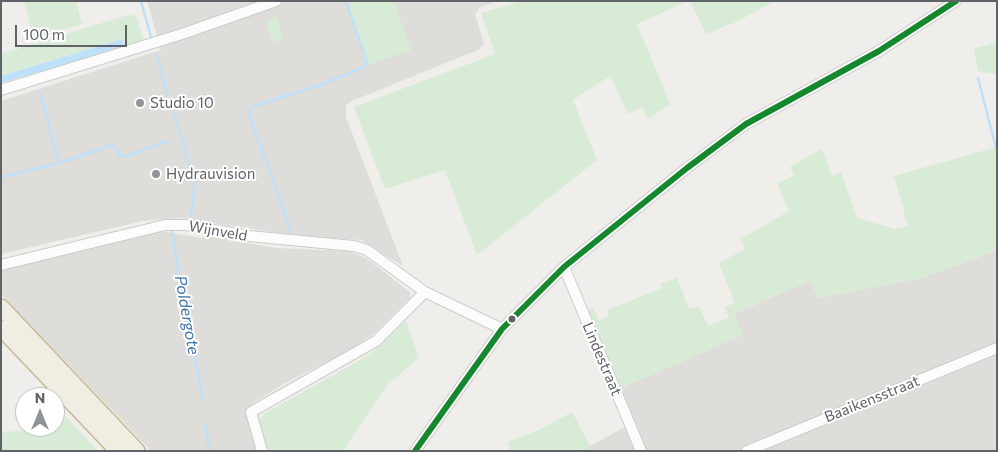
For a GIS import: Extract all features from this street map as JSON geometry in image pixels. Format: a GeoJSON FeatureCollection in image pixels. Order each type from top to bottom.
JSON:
{"type":"FeatureCollection","features":[{"type":"Feature","properties":{"kind":"highway"},"geometry":{"type":"LineString","coordinates":[[1,307],[137,451]]}},
{"type":"Feature","properties":{"kind":"highway"},"geometry":{"type":"LineString","coordinates":[[1,328],[118,451]]}},
{"type":"Feature","properties":{"kind":"street"},"geometry":{"type":"LineString","coordinates":[[1,90],[174,37],[276,1]]}},
{"type":"Feature","properties":{"kind":"street"},"geometry":{"type":"LineString","coordinates":[[415,451],[502,329],[564,267],[687,168],[746,124],[879,51],[956,1]]}},
{"type":"Feature","properties":{"kind":"street","name":"Wijnveld"},"geometry":{"type":"LineString","coordinates":[[1,265],[165,225],[186,224],[249,236],[354,246],[367,250],[425,292],[502,329]]}},
{"type":"Feature","properties":{"kind":"street","name":"Lindestraat"},"geometry":{"type":"LineString","coordinates":[[564,267],[641,451]]}},
{"type":"Feature","properties":{"kind":"street"},"geometry":{"type":"LineString","coordinates":[[262,451],[251,412],[376,341],[425,292]]}},
{"type":"Feature","properties":{"kind":"street","name":"Baaikensstraat"},"geometry":{"type":"LineString","coordinates":[[747,451],[997,348]]}},
{"type":"Feature","properties":{"kind":"shaded area"},"geometry":{"type":"Polygon","coordinates":[[[147,1],[497,1],[479,8],[475,14],[484,44],[478,50],[346,105],[346,117],[403,266],[361,240],[292,235],[180,218],[143,221],[1,254],[1,101],[161,50],[147,1]]]}},
{"type":"Feature","properties":{"kind":"shaded area"},"geometry":{"type":"Polygon","coordinates":[[[161,231],[201,238],[206,236],[276,248],[349,251],[366,258],[410,292],[410,298],[376,332],[352,349],[285,383],[255,402],[260,420],[260,435],[264,451],[151,451],[1,294],[1,268],[161,231]]]}},
{"type":"Feature","properties":{"kind":"shaded area"},"geometry":{"type":"Polygon","coordinates":[[[997,250],[997,451],[581,451],[625,427],[612,392],[742,335],[734,314],[811,280],[818,298],[921,278],[997,250]]]}},
{"type":"Feature","properties":{"kind":"green space"},"geometry":{"type":"Polygon","coordinates":[[[24,1],[76,1],[82,24],[33,39],[24,1]]]}},
{"type":"Feature","properties":{"kind":"green space"},"geometry":{"type":"Polygon","coordinates":[[[346,1],[394,1],[411,50],[368,65],[346,1]]]}},
{"type":"Feature","properties":{"kind":"green space"},"geometry":{"type":"Polygon","coordinates":[[[523,1],[688,1],[637,24],[670,104],[648,119],[642,107],[628,114],[610,76],[573,100],[597,160],[477,255],[445,170],[385,189],[354,107],[495,54],[481,13],[523,1]]]}},
{"type":"Feature","properties":{"kind":"green space"},"geometry":{"type":"Polygon","coordinates":[[[690,1],[775,1],[736,22],[706,34],[690,1]]]}},
{"type":"Feature","properties":{"kind":"green space"},"geometry":{"type":"Polygon","coordinates":[[[128,15],[136,16],[144,41],[124,47],[121,39],[1,76],[1,54],[128,15]]]}},
{"type":"Feature","properties":{"kind":"green space"},"geometry":{"type":"Polygon","coordinates":[[[276,17],[284,39],[273,42],[266,21],[276,17]]]}},
{"type":"Feature","properties":{"kind":"green space"},"geometry":{"type":"Polygon","coordinates":[[[997,42],[997,74],[978,71],[974,49],[997,42]]]}},
{"type":"Feature","properties":{"kind":"green space"},"geometry":{"type":"Polygon","coordinates":[[[997,147],[997,250],[921,278],[818,298],[811,280],[734,314],[743,335],[621,388],[588,309],[593,308],[599,320],[609,316],[607,310],[663,288],[660,284],[677,278],[689,309],[699,306],[708,326],[729,318],[725,307],[735,303],[719,263],[745,249],[741,239],[789,211],[777,183],[794,176],[790,167],[822,149],[832,176],[841,172],[857,218],[895,229],[908,226],[894,176],[997,147]]]}},
{"type":"Feature","properties":{"kind":"green space"},"geometry":{"type":"Polygon","coordinates":[[[406,321],[419,358],[388,384],[343,451],[264,451],[260,435],[260,420],[264,414],[369,355],[406,321]]]}},
{"type":"Feature","properties":{"kind":"green space"},"geometry":{"type":"Polygon","coordinates":[[[572,412],[590,446],[581,451],[510,451],[508,442],[537,431],[572,412]]]}},
{"type":"Feature","properties":{"kind":"green space"},"geometry":{"type":"Polygon","coordinates":[[[65,416],[98,451],[1,451],[1,433],[15,431],[15,437],[65,437],[65,416]]]}},
{"type":"Feature","properties":{"kind":"water"},"geometry":{"type":"Polygon","coordinates":[[[122,39],[124,47],[1,83],[1,76],[122,39]]]}},
{"type":"Feature","properties":{"kind":"waterway","name":"Poldergote"},"geometry":{"type":"LineString","coordinates":[[141,1],[151,37]]}},
{"type":"Feature","properties":{"kind":"waterway"},"geometry":{"type":"LineString","coordinates":[[292,235],[249,113],[252,107],[325,83],[364,67],[367,62],[346,1]]}},
{"type":"Feature","properties":{"kind":"waterway","name":"Poldergote"},"geometry":{"type":"LineString","coordinates":[[156,54],[195,184],[191,216]]}},
{"type":"Feature","properties":{"kind":"waterway"},"geometry":{"type":"LineString","coordinates":[[978,78],[997,152]]}},
{"type":"Feature","properties":{"kind":"waterway"},"geometry":{"type":"LineString","coordinates":[[40,92],[59,163]]}},
{"type":"Feature","properties":{"kind":"waterway"},"geometry":{"type":"LineString","coordinates":[[1,177],[59,163],[113,145],[119,155],[124,157],[168,141]]}},
{"type":"Feature","properties":{"kind":"waterway","name":"Poldergote"},"geometry":{"type":"LineString","coordinates":[[172,232],[185,313],[203,398]]}},
{"type":"Feature","properties":{"kind":"waterway","name":"Poldergote"},"geometry":{"type":"LineString","coordinates":[[205,423],[209,451]]}},
{"type":"Feature","properties":{"kind":"transit line"},"geometry":{"type":"LineString","coordinates":[[415,451],[502,329],[564,267],[687,168],[746,124],[879,51],[956,1]]}},
{"type":"Feature","properties":{"kind":"place","name":"Studio 10"},"geometry":{"type":"Point","coordinates":[140,103]}},
{"type":"Feature","properties":{"kind":"place","name":"Hydrauvision"},"geometry":{"type":"Point","coordinates":[156,174]}}]}
